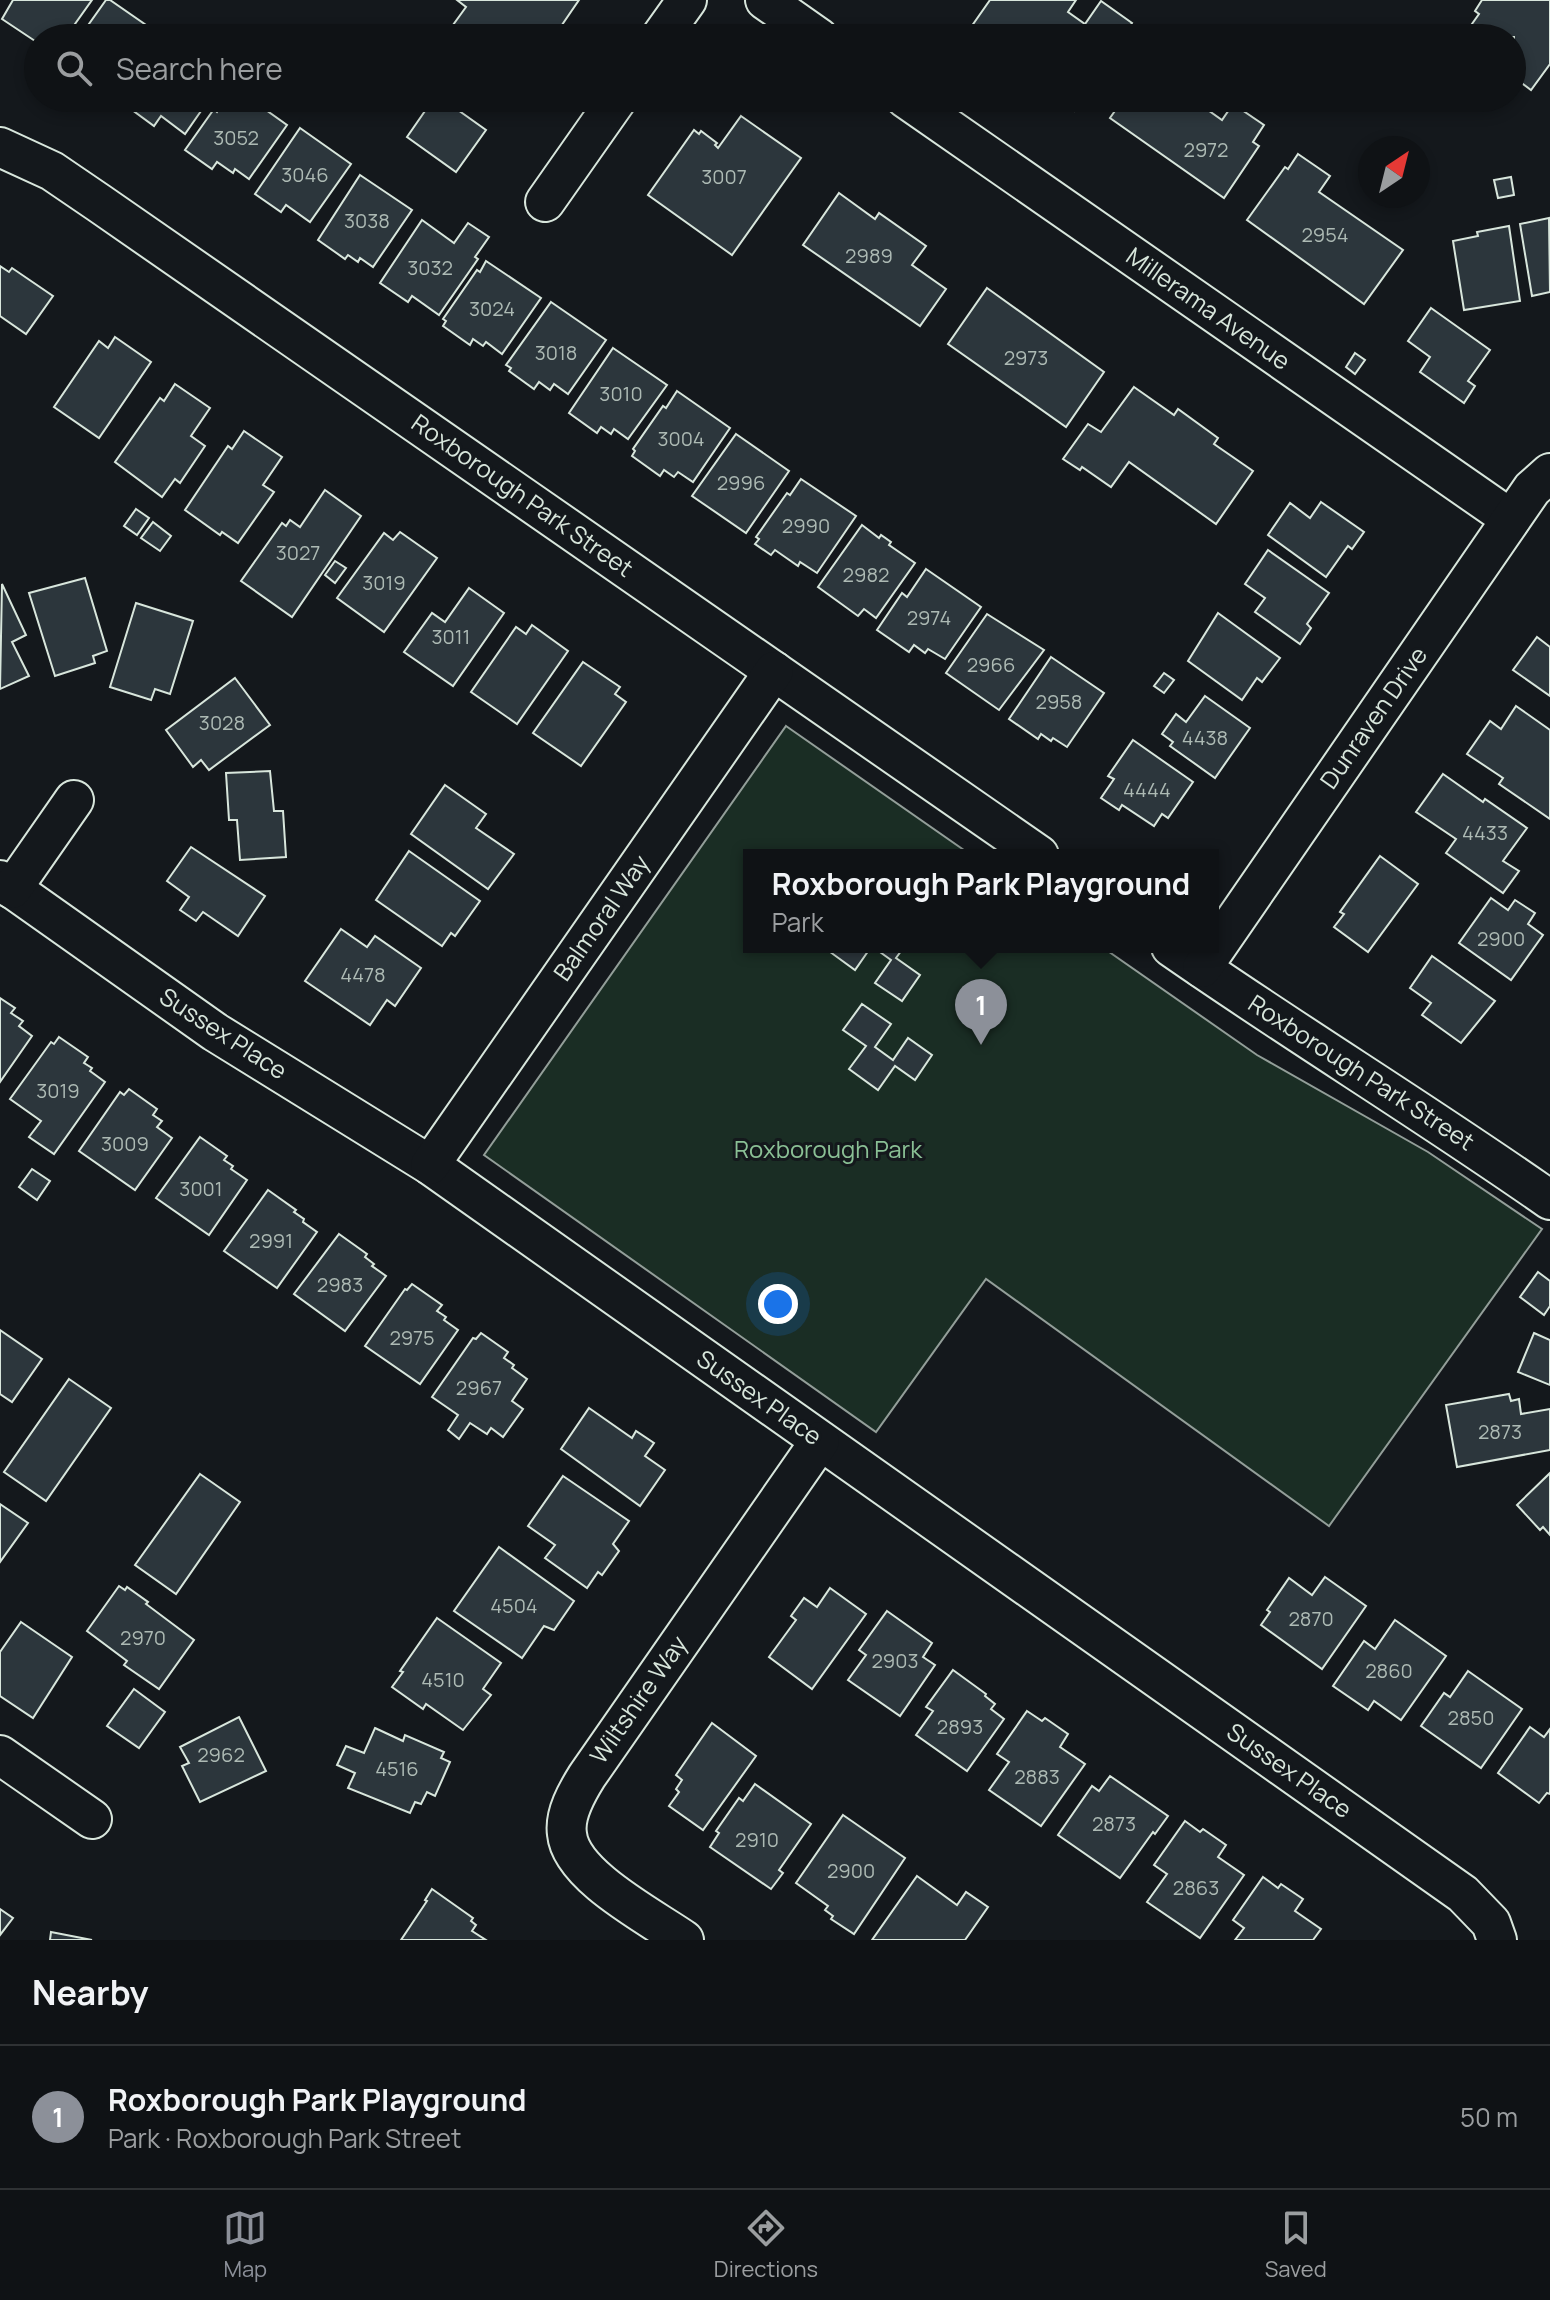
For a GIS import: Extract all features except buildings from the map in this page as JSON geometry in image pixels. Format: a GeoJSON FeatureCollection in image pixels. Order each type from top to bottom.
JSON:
{"type":"FeatureCollection","features":[{"type":"Feature","properties":{"kind":"street"},"geometry":{"type":"LineString","coordinates":[[670,24],[687,0]]}},
{"type":"Feature","properties":{"kind":"street"},"geometry":{"type":"LineString","coordinates":[[765,0],[799,24]]}},
{"type":"Feature","properties":{"kind":"street"},"geometry":{"type":"LineString","coordinates":[[545,202],[608,112]]}},
{"type":"Feature","properties":{"kind":"street","name":"Millerama Avenue"},"geometry":{"type":"LineString","coordinates":[[925,112],[1511,519]]}},
{"type":"Feature","properties":{"kind":"street","name":"Roxborough Park Street"},"geometry":{"type":"LineString","coordinates":[[0,147],[52,171],[99,203],[1030,849]]}},
{"type":"Feature","properties":{"kind":"street","name":"Dunraven Drive"},"geometry":{"type":"LineString","coordinates":[[1219,913],[1532,489],[1550,473]]}},
{"type":"Feature","properties":{"kind":"street","name":"Balmoral Way"},"geometry":{"type":"LineString","coordinates":[[430,1165],[774,671]]}},
{"type":"Feature","properties":{"kind":"street"},"geometry":{"type":"LineString","coordinates":[[6,885],[74,800]]}},
{"type":"Feature","properties":{"kind":"street","name":"Sussex Place"},"geometry":{"type":"LineString","coordinates":[[6,885],[215,1032],[430,1165],[1463,1894],[1491,1923],[1497,1940]]}},
{"type":"Feature","properties":{"kind":"street","name":"Roxborough Park Street"},"geometry":{"type":"LineString","coordinates":[[1186,957],[1290,1029],[1548,1194]]}},
{"type":"Feature","properties":{"kind":"street","name":"Wiltshire Way"},"geometry":{"type":"LineString","coordinates":[[684,1940],[586,1869],[573,1852],[567,1833],[570,1812],[587,1776],[820,1441]]}},
{"type":"Feature","properties":{"kind":"street"},"geometry":{"type":"LineString","coordinates":[[0,1755],[92,1819]]}},
{"type":"Feature","properties":{"kind":"green space","name":"Roxborough Park"},"geometry":{"type":"Polygon","coordinates":[[[786,726],[962,849],[743,849],[743,953],[1111,953],[1257,1055],[1428,1152],[1542,1229],[1329,1526],[986,1279],[876,1432],[484,1155],[786,726]]]}},
{"type":"Feature","properties":{"kind":"place","name":"Roxborough Park Playground"},"geometry":{"type":"Point","coordinates":[981,1045]}}]}
